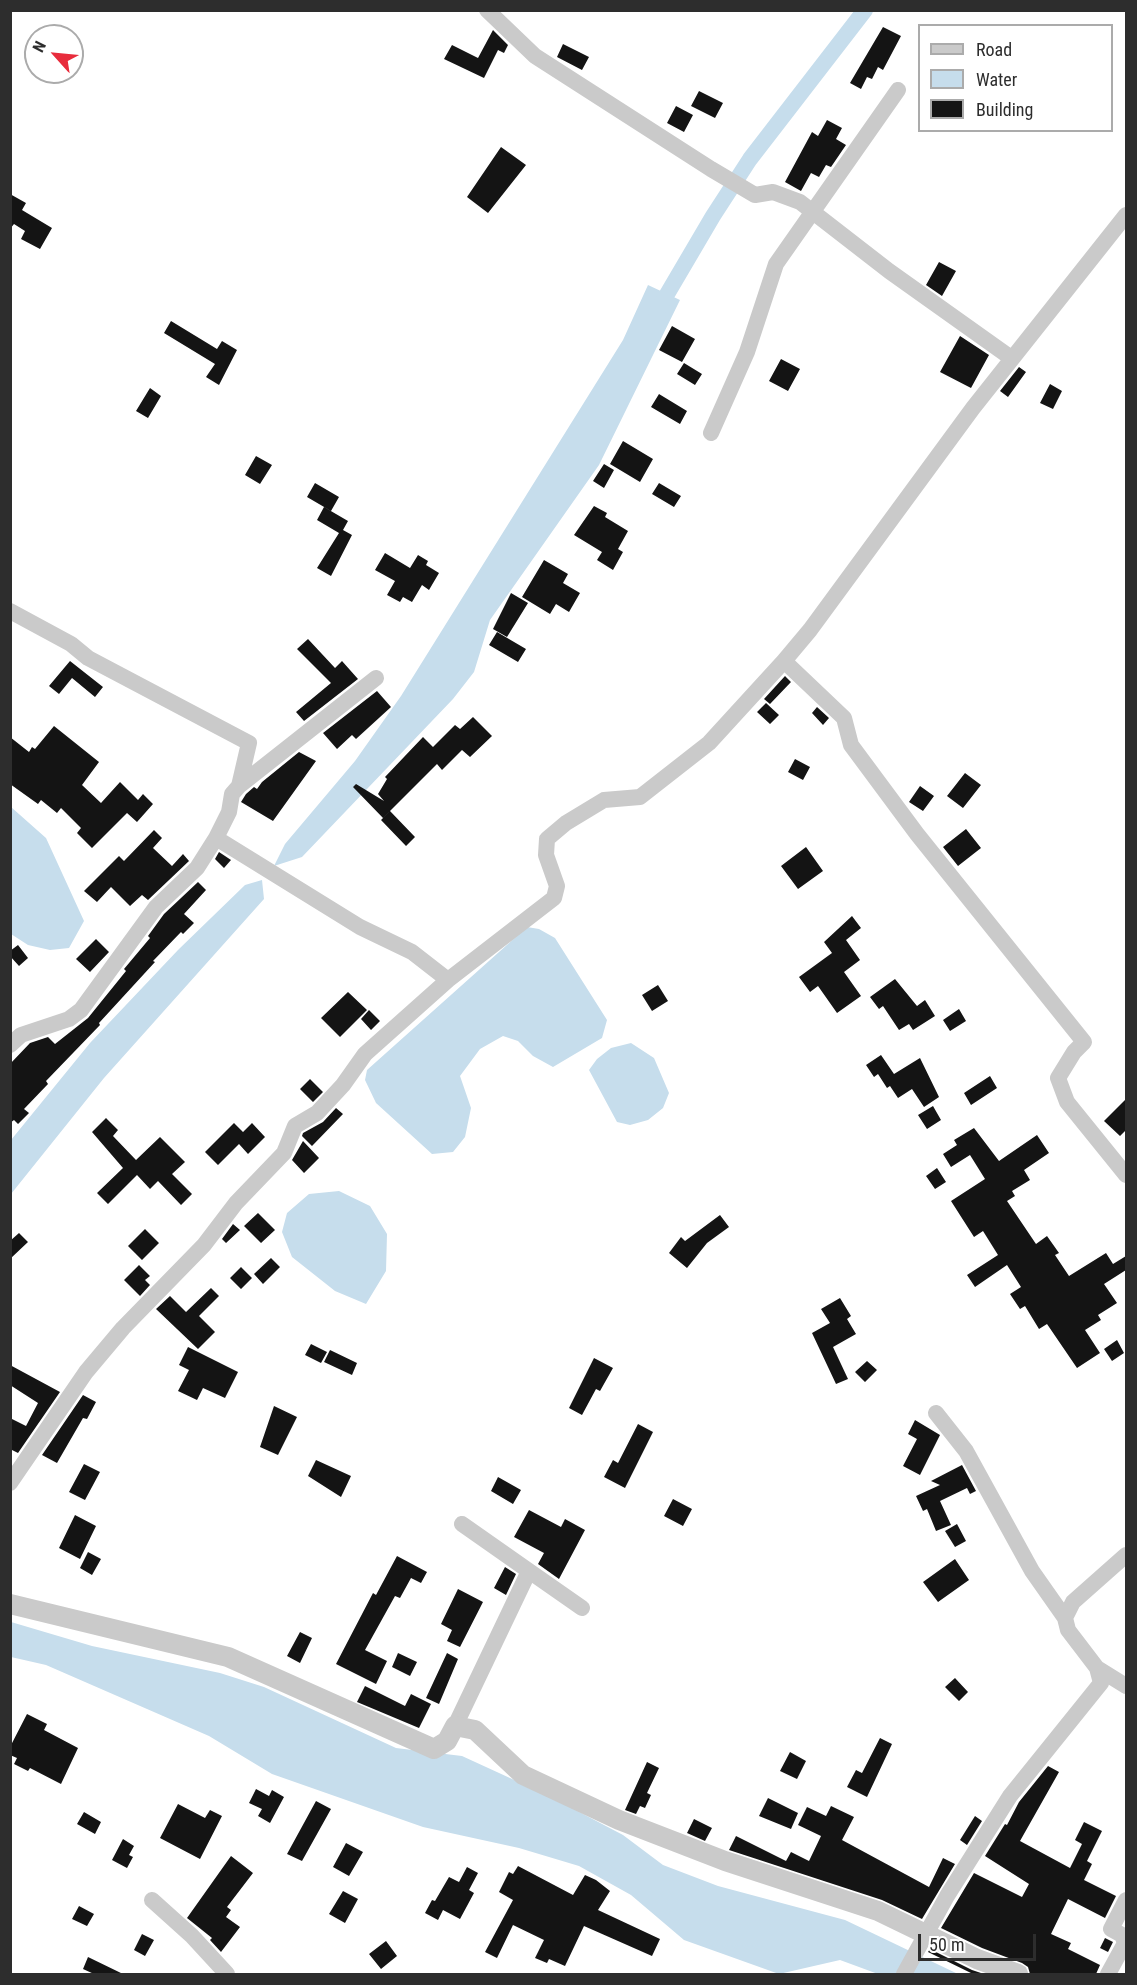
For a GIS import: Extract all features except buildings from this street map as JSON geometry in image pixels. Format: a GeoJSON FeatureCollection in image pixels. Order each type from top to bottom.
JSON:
{"type":"FeatureCollection","features":[{"type":"Feature","properties":{"kind":"street"},"geometry":{"type":"LineString","coordinates":[[487,10],[535,56],[711,169],[754,195],[773,192],[800,202],[889,271],[1007,355]]}},
{"type":"Feature","properties":{"kind":"street"},"geometry":{"type":"LineString","coordinates":[[711,433],[747,352],[777,264],[898,90]]}},
{"type":"Feature","properties":{"kind":"street"},"geometry":{"type":"LineString","coordinates":[[10,1483],[86,1372],[123,1328],[204,1245],[236,1203],[284,1153],[295,1126],[317,1113],[343,1085],[365,1054],[448,980],[554,898],[557,886],[545,849],[547,839],[604,800],[640,797],[709,743],[784,661],[810,630],[973,408],[1126,215]]}},
{"type":"Feature","properties":{"kind":"street"},"geometry":{"type":"LineString","coordinates":[[10,610],[71,644],[88,658],[249,743],[239,786]]}},
{"type":"Feature","properties":{"kind":"street"},"geometry":{"type":"LineString","coordinates":[[784,661],[844,718],[851,745],[924,843],[1084,1042],[1074,1052],[1058,1078],[1066,1102],[1126,1175]]}},
{"type":"Feature","properties":{"kind":"street"},"geometry":{"type":"LineString","coordinates":[[10,1045],[21,1035],[69,1019],[81,1010],[156,907],[197,868],[216,838],[229,812],[232,794],[239,786],[376,678]]}},
{"type":"Feature","properties":{"kind":"street"},"geometry":{"type":"LineString","coordinates":[[216,838],[360,927],[412,952],[448,980]]}},
{"type":"Feature","properties":{"kind":"street"},"geometry":{"type":"LineString","coordinates":[[936,1413],[966,1451],[1027,1561],[1065,1618],[1068,1630],[1097,1668],[1126,1686]]}},
{"type":"Feature","properties":{"kind":"street"},"geometry":{"type":"LineString","coordinates":[[462,1524],[582,1608]]}},
{"type":"Feature","properties":{"kind":"street"},"geometry":{"type":"LineString","coordinates":[[1065,1618],[1073,1602],[1126,1555]]}},
{"type":"Feature","properties":{"kind":"street"},"geometry":{"type":"LineString","coordinates":[[10,1604],[179,1647],[228,1657],[434,1749],[447,1741],[529,1571]]}},
{"type":"Feature","properties":{"kind":"street"},"geometry":{"type":"LineString","coordinates":[[903,1974],[974,1852],[1010,1796],[1101,1683],[1097,1668]]}},
{"type":"Feature","properties":{"kind":"street"},"geometry":{"type":"LineString","coordinates":[[454,1726],[475,1730],[523,1775],[619,1820],[725,1861],[878,1911],[924,1940],[1018,1974]]}},
{"type":"Feature","properties":{"kind":"street"},"geometry":{"type":"LineString","coordinates":[[152,1900],[192,1936],[227,1974]]}},
{"type":"Feature","properties":{"kind":"street"},"geometry":{"type":"LineString","coordinates":[[1108,1974],[1125,1943],[1122,1935],[1111,1929],[1126,1900]]}},
{"type":"Feature","properties":{"kind":"water"},"geometry":{"type":"Polygon","coordinates":[[[648,285],[680,300],[599,465],[490,620],[474,672],[453,699],[302,857],[274,866],[285,844],[355,761],[401,696],[623,340],[648,285]]]}},
{"type":"Feature","properties":{"kind":"water"},"geometry":{"type":"Polygon","coordinates":[[[11,807],[46,838],[84,921],[69,948],[50,950],[28,945],[11,934],[11,807]]]}},
{"type":"Feature","properties":{"kind":"water"},"geometry":{"type":"Polygon","coordinates":[[[262,880],[264,899],[104,1078],[11,1194],[11,1140],[90,1043],[178,950],[245,885],[262,880]]]}},
{"type":"Feature","properties":{"kind":"water"},"geometry":{"type":"Polygon","coordinates":[[[527,927],[539,929],[555,938],[607,1020],[602,1038],[553,1067],[533,1056],[518,1041],[503,1036],[480,1049],[460,1076],[471,1108],[465,1137],[453,1152],[432,1154],[376,1103],[365,1080],[367,1070],[527,927]]]}},
{"type":"Feature","properties":{"kind":"water"},"geometry":{"type":"Polygon","coordinates":[[[631,1043],[654,1058],[669,1093],[663,1108],[648,1120],[630,1125],[617,1122],[589,1070],[597,1059],[611,1048],[631,1043]]]}},
{"type":"Feature","properties":{"kind":"water"},"geometry":{"type":"Polygon","coordinates":[[[339,1191],[370,1206],[387,1234],[386,1271],[366,1304],[335,1291],[292,1257],[282,1232],[287,1213],[309,1194],[339,1191]]]}},
{"type":"Feature","properties":{"kind":"water"},"geometry":{"type":"Polygon","coordinates":[[[11,1622],[92,1646],[220,1673],[264,1687],[396,1748],[462,1756],[547,1795],[623,1835],[663,1865],[718,1886],[845,1920],[958,1974],[878,1974],[840,1960],[779,1974],[684,1940],[631,1895],[579,1866],[519,1848],[423,1827],[272,1774],[209,1736],[46,1665],[11,1657],[11,1622]]]}},
{"type":"Feature","properties":{"kind":"waterway"},"geometry":{"type":"LineString","coordinates":[[656,313],[713,216],[750,159],[865,10]]}}]}
